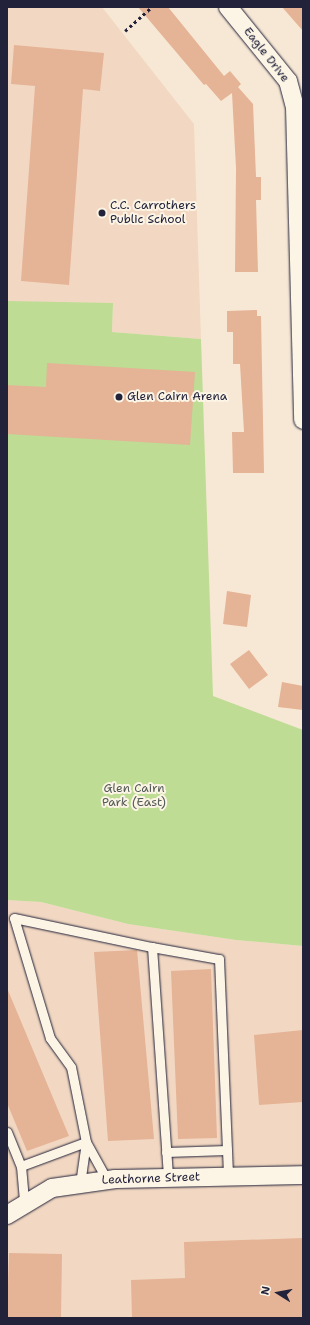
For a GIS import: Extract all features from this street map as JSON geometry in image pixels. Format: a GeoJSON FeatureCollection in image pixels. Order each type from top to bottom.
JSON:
{"type":"FeatureCollection","features":[{"type":"Feature","properties":{"kind":"street","name":"Eagle Drive"},"geometry":{"type":"LineString","coordinates":[[228,7],[288,81],[295,107],[303,420]]}},
{"type":"Feature","properties":{"kind":"street","name":"Leathorne Street"},"geometry":{"type":"LineString","coordinates":[[7,1215],[52,1188],[107,1180],[303,1176]]}},
{"type":"Feature","properties":{"kind":"lane"},"geometry":{"type":"LineString","coordinates":[[107,1180],[86,1142],[70,1067],[50,1038],[11,918],[219,959],[228,1177]]}},
{"type":"Feature","properties":{"kind":"lane"},"geometry":{"type":"LineString","coordinates":[[152,947],[168,1178]]}},
{"type":"Feature","properties":{"kind":"lane"},"geometry":{"type":"LineString","coordinates":[[7,1132],[21,1166],[24,1204]]}},
{"type":"Feature","properties":{"kind":"lane"},"geometry":{"type":"LineString","coordinates":[[21,1166],[86,1142]]}},
{"type":"Feature","properties":{"kind":"lane"},"geometry":{"type":"LineString","coordinates":[[80,1184],[86,1142]]}},
{"type":"Feature","properties":{"kind":"lane"},"geometry":{"type":"LineString","coordinates":[[166,1152],[227,1150]]}},
{"type":"Feature","properties":{"kind":"path"},"geometry":{"type":"LineString","coordinates":[[125,31],[152,7]]}},
{"type":"Feature","properties":{"kind":"shaded area","name":"C.C. Carrothers Public School"},"geometry":{"type":"Polygon","coordinates":[[[7,7],[102,7],[194,124],[201,339],[112,332],[113,304],[7,303],[7,7]]]}},
{"type":"Feature","properties":{"kind":"shaded area"},"geometry":{"type":"Polygon","coordinates":[[[7,900],[41,902],[128,924],[236,940],[303,946],[303,1318],[7,1318],[7,900]]]}},
{"type":"Feature","properties":{"kind":"green space","name":"Glen Cairn Park (East)"},"geometry":{"type":"Polygon","coordinates":[[[7,301],[113,303],[112,332],[201,339],[213,696],[303,730],[303,946],[236,940],[128,924],[41,902],[7,900],[7,301]]]}},
{"type":"Feature","properties":{"kind":"building"},"geometry":{"type":"Polygon","coordinates":[[[138,7],[168,7],[224,76],[230,71],[241,84],[238,87],[253,104],[256,177],[261,177],[261,200],[256,200],[258,272],[235,272],[236,168],[232,93],[221,101],[206,84],[204,85],[138,7]]]}},
{"type":"Feature","properties":{"kind":"building"},"geometry":{"type":"Polygon","coordinates":[[[282,7],[303,7],[303,31],[282,7]]]}},
{"type":"Feature","properties":{"kind":"building"},"geometry":{"type":"Polygon","coordinates":[[[14,45],[104,53],[100,91],[83,89],[69,285],[21,281],[35,86],[11,84],[14,45]]]}},
{"type":"Feature","properties":{"kind":"building"},"geometry":{"type":"Polygon","coordinates":[[[257,310],[257,316],[261,316],[264,473],[233,473],[232,432],[244,432],[240,364],[233,364],[233,332],[227,332],[227,311],[257,310]]]}},
{"type":"Feature","properties":{"kind":"building","name":"Glen Cairn Arena"},"geometry":{"type":"Polygon","coordinates":[[[47,363],[195,372],[190,445],[7,434],[7,385],[46,387],[47,363]]]}},
{"type":"Feature","properties":{"kind":"building"},"geometry":{"type":"Polygon","coordinates":[[[227,591],[251,595],[247,627],[223,624],[227,591]]]}},
{"type":"Feature","properties":{"kind":"building"},"geometry":{"type":"Polygon","coordinates":[[[249,650],[268,675],[249,689],[230,664],[249,650]]]}},
{"type":"Feature","properties":{"kind":"building"},"geometry":{"type":"Polygon","coordinates":[[[282,682],[303,686],[303,710],[278,707],[282,682]]]}},
{"type":"Feature","properties":{"kind":"building"},"geometry":{"type":"Polygon","coordinates":[[[137,950],[154,1139],[108,1141],[94,952],[137,950]]]}},
{"type":"Feature","properties":{"kind":"building"},"geometry":{"type":"Polygon","coordinates":[[[211,969],[217,1138],[178,1139],[171,971],[211,969]]]}},
{"type":"Feature","properties":{"kind":"building"},"geometry":{"type":"Polygon","coordinates":[[[7,988],[69,1136],[27,1151],[7,1103],[7,988]]]}},
{"type":"Feature","properties":{"kind":"building"},"geometry":{"type":"Polygon","coordinates":[[[303,1030],[303,1102],[259,1105],[254,1035],[303,1030]]]}},
{"type":"Feature","properties":{"kind":"building"},"geometry":{"type":"Polygon","coordinates":[[[303,1238],[303,1318],[132,1318],[131,1280],[185,1278],[184,1242],[303,1238]]]}},
{"type":"Feature","properties":{"kind":"building"},"geometry":{"type":"Polygon","coordinates":[[[9,1253],[62,1254],[61,1318],[7,1318],[9,1253]]]}},
{"type":"Feature","properties":{"kind":"place","name":"C.C. Carrothers Public School"},"geometry":{"type":"Point","coordinates":[102,213]}},
{"type":"Feature","properties":{"kind":"place","name":"Glen Cairn Arena"},"geometry":{"type":"Point","coordinates":[119,397]}}]}
